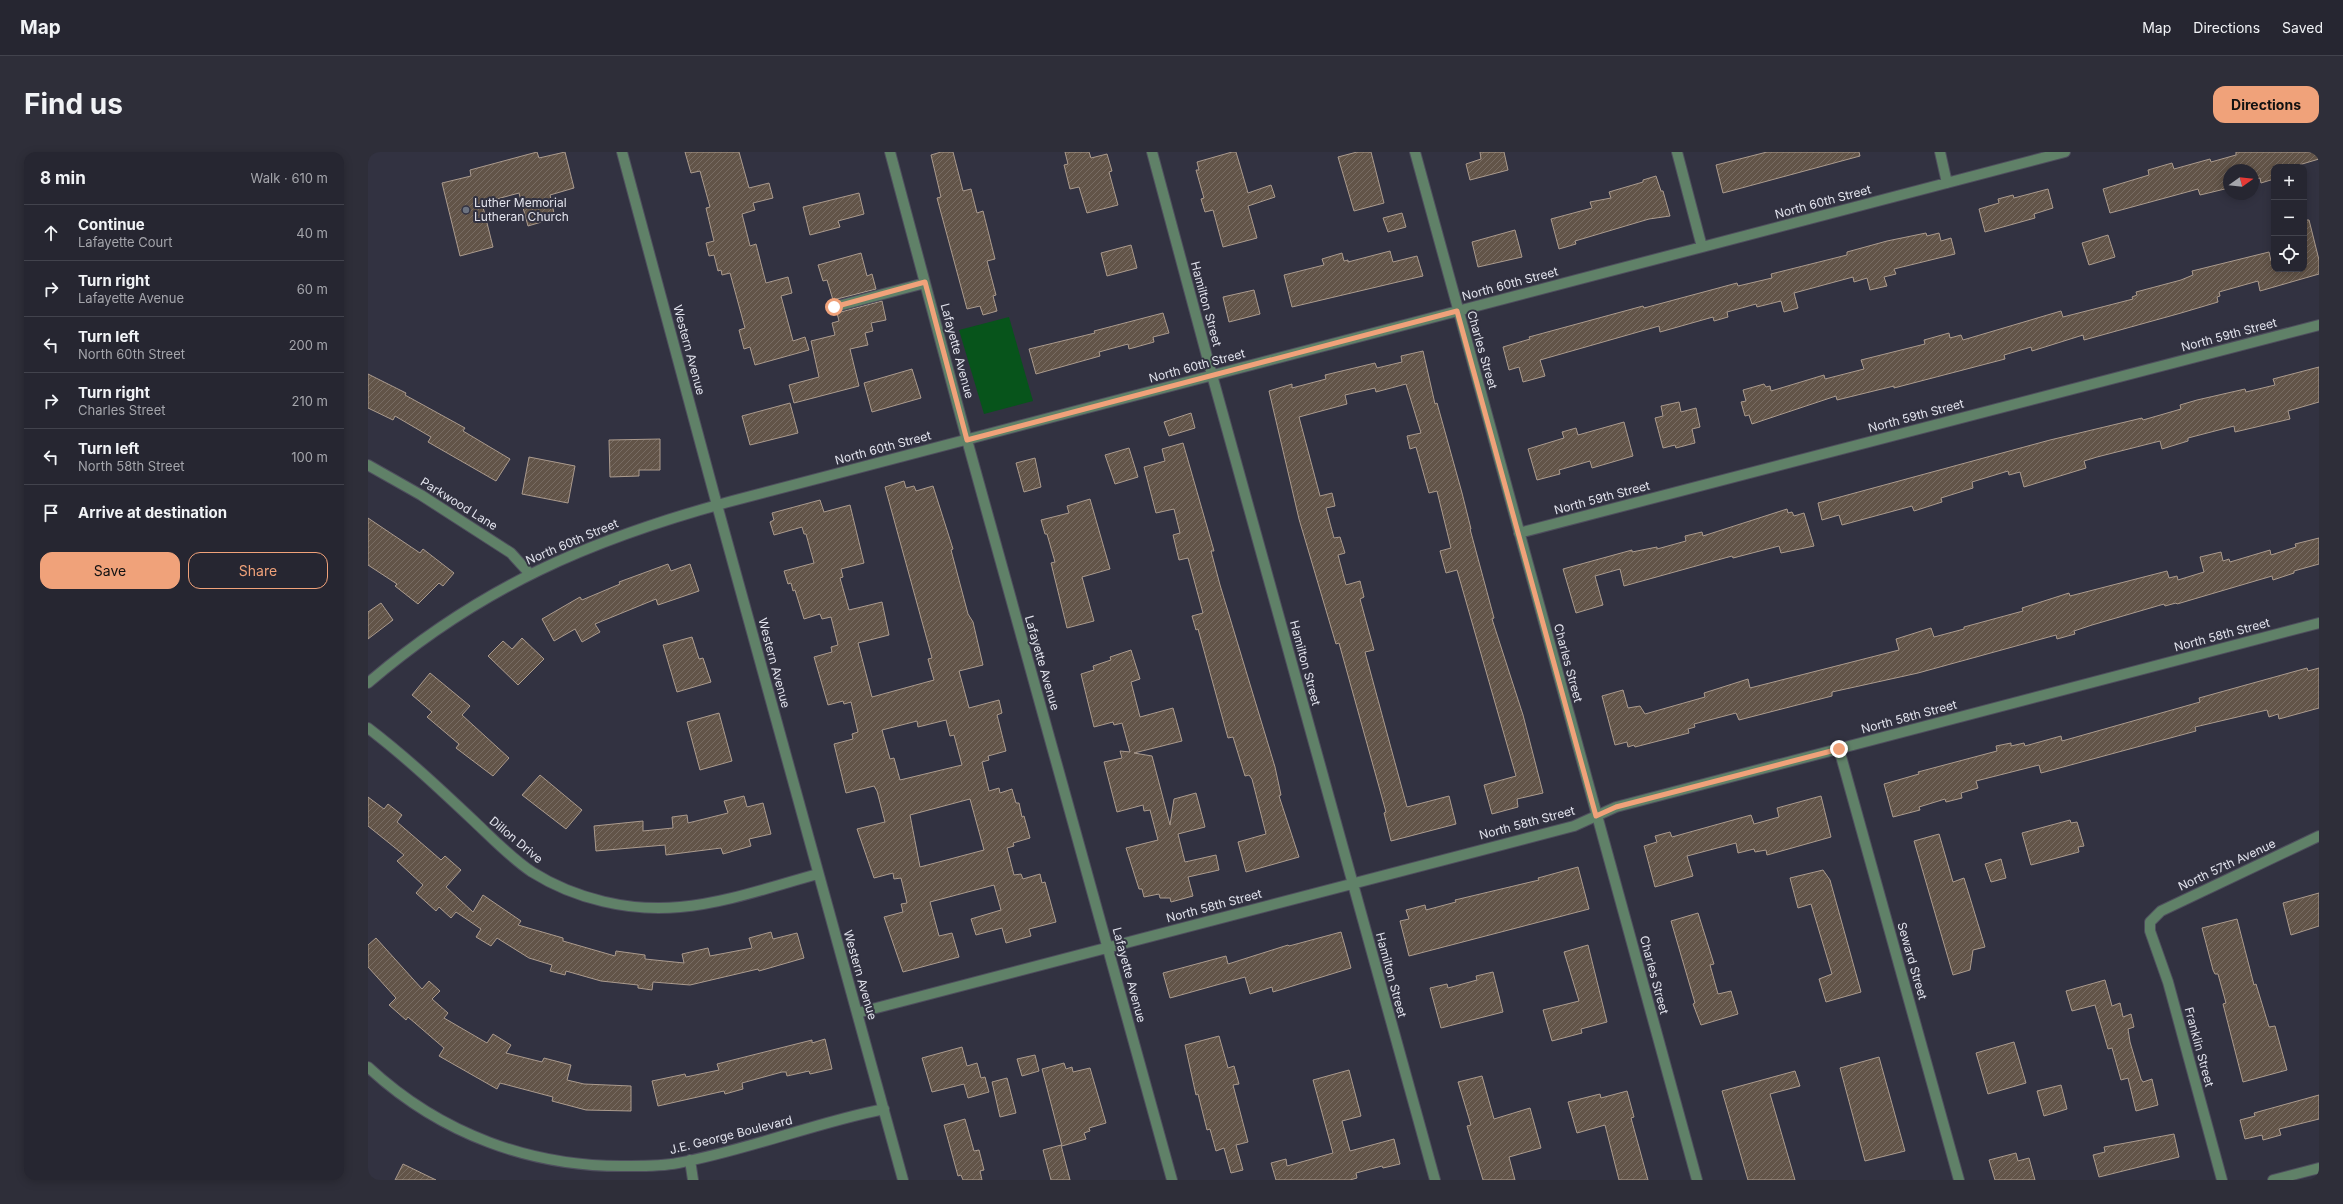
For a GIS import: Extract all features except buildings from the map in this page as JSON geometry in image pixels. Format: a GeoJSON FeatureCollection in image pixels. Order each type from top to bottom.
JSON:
{"type":"FeatureCollection","features":[{"type":"Feature","properties":{"kind":"street","name":"Western Avenue"},"geometry":{"type":"LineString","coordinates":[[622,152],[717,505],[903,1180]]}},
{"type":"Feature","properties":{"kind":"street","name":"Lafayette Avenue"},"geometry":{"type":"LineString","coordinates":[[890,152],[967,440],[1172,1180]]}},
{"type":"Feature","properties":{"kind":"street","name":"Hamilton Street"},"geometry":{"type":"LineString","coordinates":[[1152,152],[1212,376],[1434,1180]]}},
{"type":"Feature","properties":{"kind":"street","name":"Charles Street"},"geometry":{"type":"LineString","coordinates":[[1415,152],[1457,311],[1697,1180]]}},
{"type":"Feature","properties":{"kind":"street"},"geometry":{"type":"LineString","coordinates":[[1677,152],[1702,247]]}},
{"type":"Feature","properties":{"kind":"street"},"geometry":{"type":"LineString","coordinates":[[1940,152],[1947,183]]}},
{"type":"Feature","properties":{"kind":"street","name":"North 60th Street"},"geometry":{"type":"LineString","coordinates":[[368,683],[432,632],[509,584],[612,538],[717,505],[2066,152]]}},
{"type":"Feature","properties":{"kind":"street"},"geometry":{"type":"LineString","coordinates":[[834,307],[925,282]]}},
{"type":"Feature","properties":{"kind":"street","name":"North 59th Street"},"geometry":{"type":"LineString","coordinates":[[1519,533],[2319,325]]}},
{"type":"Feature","properties":{"kind":"street","name":"Parkwood Lane"},"geometry":{"type":"LineString","coordinates":[[368,464],[421,495],[511,553],[530,574]]}},
{"type":"Feature","properties":{"kind":"street","name":"North 58th Street"},"geometry":{"type":"LineString","coordinates":[[857,1013],[1574,826],[1616,807],[2319,623]]}},
{"type":"Feature","properties":{"kind":"street","name":"Dillon Drive"},"geometry":{"type":"LineString","coordinates":[[368,728],[402,754],[517,861],[547,881],[579,895],[630,907],[680,907],[710,902],[818,874]]}},
{"type":"Feature","properties":{"kind":"street","name":"Seward Street"},"geometry":{"type":"LineString","coordinates":[[1839,749],[1959,1180]]}},
{"type":"Feature","properties":{"kind":"street","name":"North 57th Avenue"},"geometry":{"type":"LineString","coordinates":[[2150,922],[2161,910],[2319,836]]}},
{"type":"Feature","properties":{"kind":"street","name":"Franklin Street"},"geometry":{"type":"LineString","coordinates":[[2150,922],[2150,931],[2168,982],[2222,1180]]}},
{"type":"Feature","properties":{"kind":"street","name":"J.E. George Boulevard"},"geometry":{"type":"LineString","coordinates":[[368,1067],[393,1089],[443,1122],[477,1139],[511,1151],[543,1159],[599,1167],[677,1164],[884,1109]]}},
{"type":"Feature","properties":{"kind":"street"},"geometry":{"type":"LineString","coordinates":[[690,1160],[693,1180]]}},
{"type":"Feature","properties":{"kind":"street"},"geometry":{"type":"LineString","coordinates":[[2273,1180],[2319,1168]]}},
{"type":"Feature","properties":{"kind":"green space"},"geometry":{"type":"Polygon","coordinates":[[[1009,317],[1033,401],[984,414],[959,330],[1009,317]]]}},
{"type":"Feature","properties":{"kind":"place","name":"Luther Memorial Lutheran Church"},"geometry":{"type":"Point","coordinates":[466,210]}},
{"type":"Feature","properties":{"kind":"route"},"geometry":{"type":"LineString","coordinates":[[834,307],[925,282],[967,440],[1457,311],[1596,816],[1616,807],[1839,749]]}}]}
